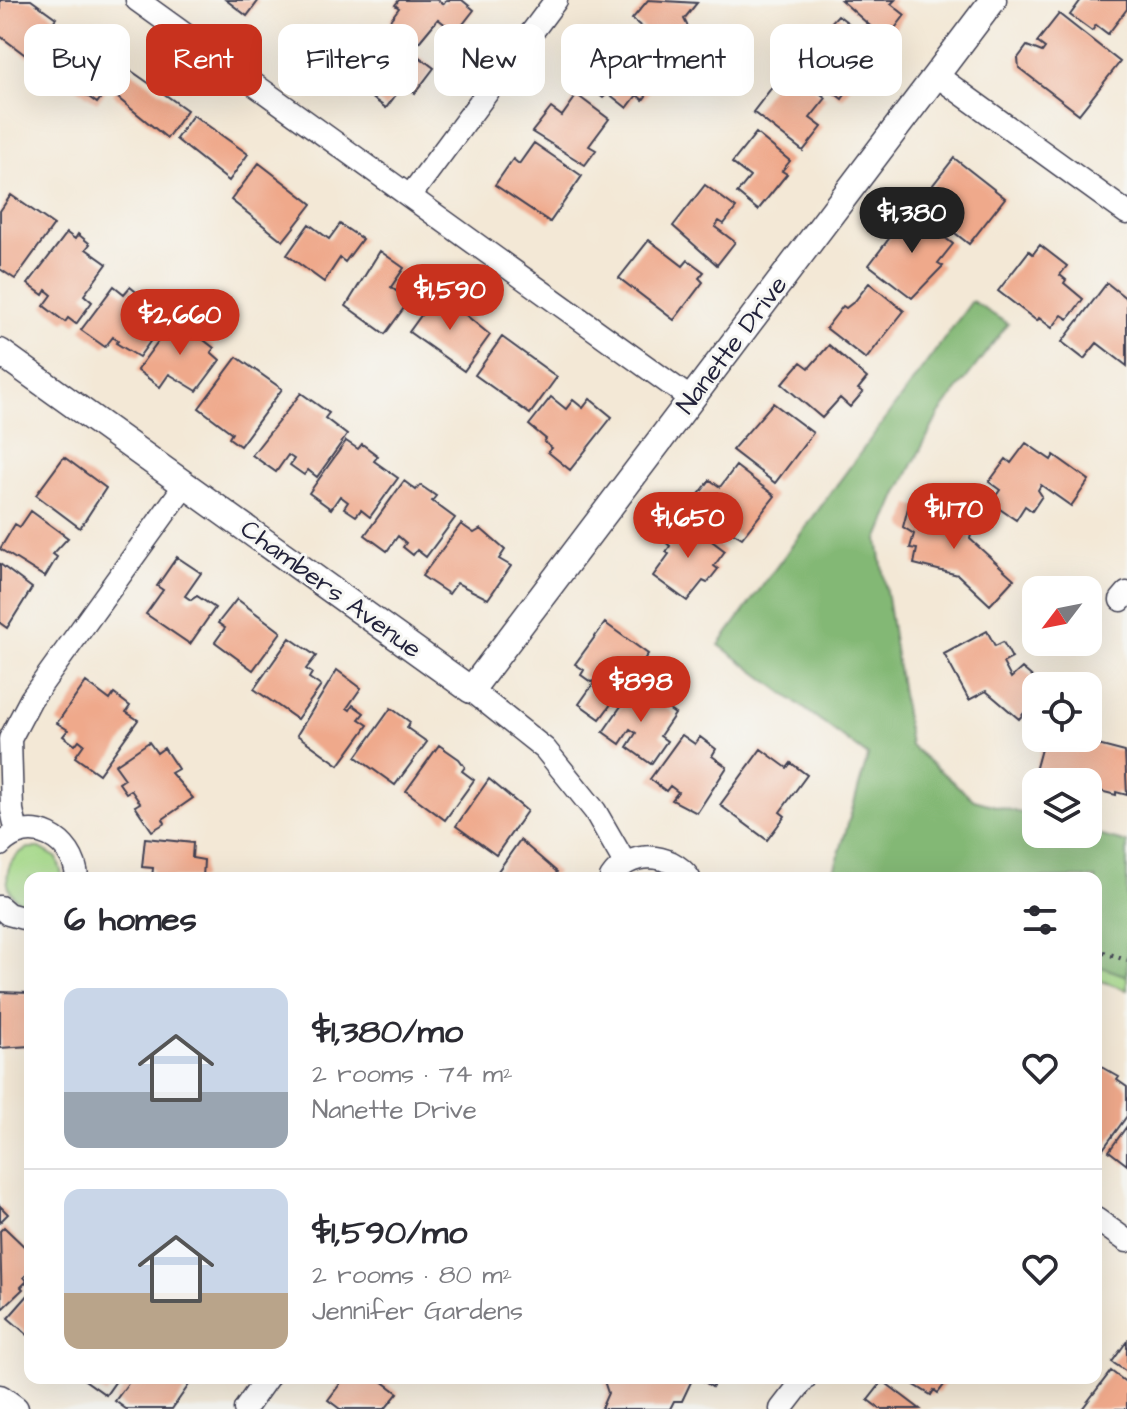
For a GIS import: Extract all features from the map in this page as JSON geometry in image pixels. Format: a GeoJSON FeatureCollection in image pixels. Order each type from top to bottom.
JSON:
{"type":"FeatureCollection","features":[{"type":"Feature","properties":{"kind":"street"},"geometry":{"type":"LineString","coordinates":[[137,0],[691,399]]}},
{"type":"Feature","properties":{"kind":"street"},"geometry":{"type":"LineString","coordinates":[[410,196],[556,0]]}},
{"type":"Feature","properties":{"kind":"street","name":"Nanette Drive"},"geometry":{"type":"LineString","coordinates":[[471,690],[993,0]]}},
{"type":"Feature","properties":{"kind":"street"},"geometry":{"type":"LineString","coordinates":[[936,75],[1127,213]]}},
{"type":"Feature","properties":{"kind":"street","name":"Chambers Avenue"},"geometry":{"type":"LineString","coordinates":[[0,352],[471,690],[545,749],[595,811],[618,871],[655,857],[670,861],[682,872]]}},
{"type":"Feature","properties":{"kind":"street"},"geometry":{"type":"LineString","coordinates":[[76,872],[71,853],[61,841],[48,834],[9,839],[12,810],[10,739],[31,699],[185,485]]}},
{"type":"Feature","properties":{"kind":"street"},"geometry":{"type":"LineString","coordinates":[[0,907],[8,914],[24,918]]}},
{"type":"Feature","properties":{"kind":"street"},"geometry":{"type":"LineString","coordinates":[[1102,1223],[1127,1241]]}},
{"type":"Feature","properties":{"kind":"street"},"geometry":{"type":"LineString","coordinates":[[245,1409],[263,1384]]}},
{"type":"Feature","properties":{"kind":"street"},"geometry":{"type":"LineString","coordinates":[[781,1409],[800,1384]]}},
{"type":"Feature","properties":{"kind":"street"},"geometry":{"type":"LineString","coordinates":[[0,1398],[15,1409]]}},
{"type":"Feature","properties":{"kind":"path"},"geometry":{"type":"LineString","coordinates":[[1102,952],[1127,960]]}},
{"type":"Feature","properties":{"kind":"green space"},"geometry":{"type":"Polygon","coordinates":[[[972,301],[1008,324],[939,414],[897,495],[878,540],[910,745],[974,800],[1022,813],[1022,848],[1102,848],[1102,836],[1127,843],[1127,976],[1102,967],[1102,872],[835,872],[868,756],[719,645],[972,301]]]}},
{"type":"Feature","properties":{"kind":"green space"},"geometry":{"type":"Polygon","coordinates":[[[29,848],[40,848],[57,858],[61,872],[24,872],[24,904],[13,895],[7,878],[19,853],[29,848]]]}},
{"type":"Feature","properties":{"kind":"green space"},"geometry":{"type":"Polygon","coordinates":[[[1102,890],[1127,892],[1127,990],[1102,981],[1102,890]]]}},
{"type":"Feature","properties":{"kind":"building"},"geometry":{"type":"Polygon","coordinates":[[[0,0],[31,0],[56,18],[52,24],[24,24],[24,54],[0,36],[0,0]]]}},
{"type":"Feature","properties":{"kind":"building"},"geometry":{"type":"Polygon","coordinates":[[[226,0],[259,0],[247,16],[226,0]]]}},
{"type":"Feature","properties":{"kind":"building"},"geometry":{"type":"Polygon","coordinates":[[[399,0],[438,0],[443,4],[446,0],[462,0],[474,10],[463,24],[444,24],[438,19],[419,42],[418,24],[395,24],[390,20],[399,8],[395,5],[399,0]]]}},
{"type":"Feature","properties":{"kind":"building"},"geometry":{"type":"Polygon","coordinates":[[[648,0],[697,3],[684,19],[686,24],[638,24],[632,19],[648,0]]]}},
{"type":"Feature","properties":{"kind":"building"},"geometry":{"type":"Polygon","coordinates":[[[841,0],[895,0],[891,4],[905,15],[898,24],[868,24],[841,0]]]}},
{"type":"Feature","properties":{"kind":"building"},"geometry":{"type":"Polygon","coordinates":[[[1081,0],[1127,0],[1127,9],[1108,34],[1096,25],[1092,31],[1070,15],[1081,0]]]}},
{"type":"Feature","properties":{"kind":"building"},"geometry":{"type":"Polygon","coordinates":[[[1059,14],[1120,62],[1079,114],[1019,68],[1018,58],[1027,46],[1042,52],[1045,48],[1037,42],[1059,14]]]}},
{"type":"Feature","properties":{"kind":"building"},"geometry":{"type":"Polygon","coordinates":[[[838,15],[850,24],[830,24],[838,15]]]}},
{"type":"Feature","properties":{"kind":"building"},"geometry":{"type":"Polygon","coordinates":[[[418,56],[434,68],[418,89],[418,56]]]}},
{"type":"Feature","properties":{"kind":"building"},"geometry":{"type":"Polygon","coordinates":[[[130,70],[146,81],[146,96],[167,96],[187,110],[167,138],[115,96],[130,96],[130,70]]]}},
{"type":"Feature","properties":{"kind":"building"},"geometry":{"type":"Polygon","coordinates":[[[770,90],[770,96],[826,98],[810,118],[822,127],[803,151],[753,112],[770,90]]]}},
{"type":"Feature","properties":{"kind":"building"},"geometry":{"type":"Polygon","coordinates":[[[88,96],[102,96],[97,103],[88,96]]]}},
{"type":"Feature","properties":{"kind":"building"},"geometry":{"type":"Polygon","coordinates":[[[370,96],[395,96],[386,108],[370,96]]]}},
{"type":"Feature","properties":{"kind":"building"},"geometry":{"type":"Polygon","coordinates":[[[578,96],[609,119],[589,146],[596,150],[585,165],[532,132],[551,108],[562,116],[578,96]]]}},
{"type":"Feature","properties":{"kind":"building"},"geometry":{"type":"Polygon","coordinates":[[[612,96],[636,96],[627,108],[612,96]]]}},
{"type":"Feature","properties":{"kind":"building"},"geometry":{"type":"Polygon","coordinates":[[[193,115],[248,154],[229,181],[176,139],[193,115]]]}},
{"type":"Feature","properties":{"kind":"building"},"geometry":{"type":"Polygon","coordinates":[[[756,133],[790,161],[782,171],[787,174],[758,210],[737,193],[750,177],[732,163],[756,133]]]}},
{"type":"Feature","properties":{"kind":"building"},"geometry":{"type":"Polygon","coordinates":[[[534,143],[582,176],[550,222],[495,185],[513,159],[519,164],[534,143]]]}},
{"type":"Feature","properties":{"kind":"building"},"geometry":{"type":"Polygon","coordinates":[[[954,158],[1005,198],[969,244],[918,204],[954,158]]]}},
{"type":"Feature","properties":{"kind":"building"},"geometry":{"type":"Polygon","coordinates":[[[259,163],[312,204],[283,241],[231,200],[259,163]]]}},
{"type":"Feature","properties":{"kind":"building"},"geometry":{"type":"Polygon","coordinates":[[[705,185],[736,208],[724,224],[719,221],[715,227],[735,242],[717,265],[673,226],[705,185]]]}},
{"type":"Feature","properties":{"kind":"building"},"geometry":{"type":"Polygon","coordinates":[[[11,195],[54,225],[15,279],[0,269],[0,211],[11,195]]]}},
{"type":"Feature","properties":{"kind":"building"},"geometry":{"type":"Polygon","coordinates":[[[910,211],[953,244],[938,263],[943,266],[912,298],[869,265],[910,211]]]}},
{"type":"Feature","properties":{"kind":"building"},"geometry":{"type":"Polygon","coordinates":[[[309,224],[329,239],[340,224],[362,239],[345,262],[340,258],[324,282],[287,255],[309,224]]]}},
{"type":"Feature","properties":{"kind":"building"},"geometry":{"type":"Polygon","coordinates":[[[67,233],[75,239],[78,234],[90,244],[86,249],[107,264],[84,295],[92,302],[76,324],[68,318],[65,322],[44,306],[52,295],[46,290],[43,295],[28,284],[67,233]]]}},
{"type":"Feature","properties":{"kind":"building"},"geometry":{"type":"Polygon","coordinates":[[[649,240],[683,266],[688,260],[704,272],[699,278],[703,282],[674,320],[619,278],[649,240]]]}},
{"type":"Feature","properties":{"kind":"building"},"geometry":{"type":"Polygon","coordinates":[[[1040,245],[1067,266],[1060,275],[1066,280],[1064,283],[1083,299],[1068,319],[1062,315],[1052,328],[1039,318],[1037,321],[998,291],[1029,251],[1033,254],[1040,245]]]}},
{"type":"Feature","properties":{"kind":"building"},"geometry":{"type":"Polygon","coordinates":[[[380,251],[404,268],[391,287],[409,301],[385,334],[346,306],[380,251]]]}},
{"type":"Feature","properties":{"kind":"building"},"geometry":{"type":"Polygon","coordinates":[[[869,283],[904,311],[866,359],[826,328],[843,306],[846,308],[855,301],[869,283]]]}},
{"type":"Feature","properties":{"kind":"building"},"geometry":{"type":"Polygon","coordinates":[[[1107,283],[1127,299],[1127,366],[1097,343],[1084,359],[1062,342],[1107,283]]]}},
{"type":"Feature","properties":{"kind":"building"},"geometry":{"type":"Polygon","coordinates":[[[114,286],[124,294],[130,287],[145,299],[141,303],[165,321],[139,357],[116,343],[118,341],[113,337],[105,347],[81,330],[114,286]]]}},
{"type":"Feature","properties":{"kind":"building"},"geometry":{"type":"Polygon","coordinates":[[[438,292],[490,335],[464,371],[409,332],[438,292]]]}},
{"type":"Feature","properties":{"kind":"building"},"geometry":{"type":"Polygon","coordinates":[[[173,321],[185,329],[191,321],[204,332],[200,337],[214,348],[211,352],[220,360],[197,391],[169,374],[160,387],[137,370],[173,321]]]}},
{"type":"Feature","properties":{"kind":"building"},"geometry":{"type":"Polygon","coordinates":[[[502,337],[557,377],[530,414],[475,375],[502,337]]]}},
{"type":"Feature","properties":{"kind":"building"},"geometry":{"type":"Polygon","coordinates":[[[829,345],[867,378],[858,389],[863,392],[850,407],[840,398],[822,418],[782,384],[801,362],[809,368],[829,345]]]}},
{"type":"Feature","properties":{"kind":"building"},"geometry":{"type":"Polygon","coordinates":[[[237,357],[282,389],[240,446],[229,438],[232,433],[199,408],[237,357]]]}},
{"type":"Feature","properties":{"kind":"building"},"geometry":{"type":"Polygon","coordinates":[[[301,393],[329,413],[325,418],[347,435],[317,477],[308,470],[304,475],[290,465],[294,459],[288,455],[276,472],[252,455],[301,393]]]}},
{"type":"Feature","properties":{"kind":"building"},"geometry":{"type":"Polygon","coordinates":[[[551,397],[566,409],[573,400],[583,408],[590,399],[612,417],[570,470],[548,452],[552,448],[544,442],[546,439],[529,425],[551,397]]]}},
{"type":"Feature","properties":{"kind":"building"},"geometry":{"type":"Polygon","coordinates":[[[773,403],[813,433],[775,483],[732,450],[773,403]]]}},
{"type":"Feature","properties":{"kind":"building"},"geometry":{"type":"Polygon","coordinates":[[[346,441],[358,449],[362,444],[378,456],[374,461],[398,478],[370,517],[361,510],[356,516],[344,508],[348,502],[340,496],[331,509],[309,493],[346,441]]]}},
{"type":"Feature","properties":{"kind":"building"},"geometry":{"type":"Polygon","coordinates":[[[1026,443],[1051,460],[1054,455],[1089,480],[1071,506],[1041,485],[1038,490],[1042,496],[1032,511],[1025,506],[1016,520],[991,503],[1000,490],[989,482],[1006,459],[1011,463],[1026,443]]]}},
{"type":"Feature","properties":{"kind":"building"},"geometry":{"type":"Polygon","coordinates":[[[64,457],[106,488],[80,528],[36,495],[64,457]]]}},
{"type":"Feature","properties":{"kind":"building"},"geometry":{"type":"Polygon","coordinates":[[[736,466],[775,496],[742,538],[690,506],[710,480],[720,487],[736,466]]]}},
{"type":"Feature","properties":{"kind":"building"},"geometry":{"type":"Polygon","coordinates":[[[404,481],[416,490],[420,485],[436,496],[432,501],[455,518],[426,557],[417,550],[413,555],[403,547],[406,543],[398,536],[387,551],[365,535],[404,481]]]}},
{"type":"Feature","properties":{"kind":"building"},"geometry":{"type":"Polygon","coordinates":[[[909,504],[974,522],[970,539],[1014,579],[990,605],[958,575],[914,564],[917,549],[910,548],[914,534],[903,527],[909,504]]]}},
{"type":"Feature","properties":{"kind":"building"},"geometry":{"type":"Polygon","coordinates":[[[31,511],[68,538],[53,554],[57,557],[45,577],[0,549],[15,524],[20,527],[31,511]]]}},
{"type":"Feature","properties":{"kind":"building"},"geometry":{"type":"Polygon","coordinates":[[[680,517],[725,551],[714,566],[718,569],[707,583],[703,581],[687,601],[653,576],[669,554],[666,552],[670,546],[663,540],[680,517]]]}},
{"type":"Feature","properties":{"kind":"building"},"geometry":{"type":"Polygon","coordinates":[[[461,524],[474,533],[481,529],[505,550],[499,559],[511,566],[488,599],[457,583],[449,594],[422,576],[461,524]]]}},
{"type":"Feature","properties":{"kind":"building"},"geometry":{"type":"Polygon","coordinates":[[[177,557],[201,573],[185,596],[191,600],[197,596],[215,608],[190,644],[146,614],[163,590],[157,586],[177,557]]]}},
{"type":"Feature","properties":{"kind":"building"},"geometry":{"type":"Polygon","coordinates":[[[0,564],[32,588],[7,628],[0,623],[0,564]]]}},
{"type":"Feature","properties":{"kind":"building"},"geometry":{"type":"Polygon","coordinates":[[[237,599],[281,632],[253,670],[215,642],[225,628],[218,623],[237,599]]]}},
{"type":"Feature","properties":{"kind":"building"},"geometry":{"type":"Polygon","coordinates":[[[605,623],[648,654],[600,719],[579,704],[596,680],[591,682],[581,675],[584,670],[575,664],[605,623]]]}},
{"type":"Feature","properties":{"kind":"building"},"geometry":{"type":"Polygon","coordinates":[[[987,631],[995,646],[1003,642],[1012,658],[1003,663],[1011,678],[1022,668],[1027,672],[1022,672],[1022,715],[1019,719],[986,691],[969,700],[944,654],[987,631]]]}},
{"type":"Feature","properties":{"kind":"building"},"geometry":{"type":"Polygon","coordinates":[[[290,638],[316,656],[306,669],[312,673],[309,678],[321,686],[297,719],[254,689],[290,638]]]}},
{"type":"Feature","properties":{"kind":"building"},"geometry":{"type":"Polygon","coordinates":[[[337,670],[361,688],[347,708],[350,710],[353,705],[364,713],[359,719],[368,725],[339,765],[297,735],[337,670]]]}},
{"type":"Feature","properties":{"kind":"building"},"geometry":{"type":"Polygon","coordinates":[[[86,682],[110,700],[114,694],[130,706],[126,712],[138,720],[99,774],[75,757],[84,744],[79,740],[75,745],[63,736],[68,730],[57,723],[86,682]]]}},
{"type":"Feature","properties":{"kind":"building"},"geometry":{"type":"Polygon","coordinates":[[[635,686],[675,714],[660,736],[667,741],[651,764],[627,747],[636,733],[630,729],[620,744],[603,732],[635,686]]]}},
{"type":"Feature","properties":{"kind":"building"},"geometry":{"type":"Polygon","coordinates":[[[391,708],[410,722],[407,728],[427,742],[395,785],[356,757],[391,708]]]}},
{"type":"Feature","properties":{"kind":"building"},"geometry":{"type":"Polygon","coordinates":[[[682,735],[695,744],[700,737],[716,749],[712,756],[727,767],[697,813],[672,800],[678,792],[670,786],[666,791],[650,779],[682,735]]]}},
{"type":"Feature","properties":{"kind":"building"},"geometry":{"type":"Polygon","coordinates":[[[149,742],[157,753],[164,748],[178,769],[171,773],[193,798],[163,819],[165,823],[152,831],[135,806],[140,803],[131,790],[126,793],[119,783],[125,779],[115,765],[149,742]]]}},
{"type":"Feature","properties":{"kind":"building"},"geometry":{"type":"Polygon","coordinates":[[[439,745],[459,759],[465,767],[462,771],[474,780],[445,820],[406,791],[439,745]]]}},
{"type":"Feature","properties":{"kind":"building"},"geometry":{"type":"Polygon","coordinates":[[[1102,746],[1125,752],[1127,795],[1102,792],[1102,768],[1036,768],[1040,752],[1102,752],[1102,746]]]}},
{"type":"Feature","properties":{"kind":"building"},"geometry":{"type":"Polygon","coordinates":[[[761,749],[787,768],[791,763],[807,775],[780,812],[785,816],[767,840],[720,805],[761,749]]]}},
{"type":"Feature","properties":{"kind":"building"},"geometry":{"type":"Polygon","coordinates":[[[489,779],[527,811],[496,855],[456,826],[489,779]]]}},
{"type":"Feature","properties":{"kind":"building"},"geometry":{"type":"Polygon","coordinates":[[[145,838],[193,843],[192,858],[204,860],[203,872],[153,872],[153,868],[142,867],[145,838]]]}},
{"type":"Feature","properties":{"kind":"building"},"geometry":{"type":"Polygon","coordinates":[[[520,840],[557,872],[497,872],[520,840]]]}},
{"type":"Feature","properties":{"kind":"building"},"geometry":{"type":"Polygon","coordinates":[[[0,992],[24,993],[24,1046],[0,1048],[0,992]]]}},
{"type":"Feature","properties":{"kind":"building"},"geometry":{"type":"Polygon","coordinates":[[[1102,1067],[1119,1077],[1117,1080],[1127,1087],[1127,1116],[1103,1149],[1102,1067]]]}},
{"type":"Feature","properties":{"kind":"building"},"geometry":{"type":"Polygon","coordinates":[[[1127,1126],[1127,1165],[1109,1151],[1127,1126]]]}},
{"type":"Feature","properties":{"kind":"building"},"geometry":{"type":"Polygon","coordinates":[[[0,1206],[8,1214],[0,1222],[0,1206]]]}},
{"type":"Feature","properties":{"kind":"building"},"geometry":{"type":"Polygon","coordinates":[[[4,1227],[24,1246],[23,1289],[2,1309],[0,1231],[4,1227]]]}},
{"type":"Feature","properties":{"kind":"building"},"geometry":{"type":"Polygon","coordinates":[[[24,1300],[24,1332],[8,1318],[24,1300]]]}},
{"type":"Feature","properties":{"kind":"building"},"geometry":{"type":"Polygon","coordinates":[[[1127,1341],[1127,1372],[1112,1362],[1127,1341]]]}},
{"type":"Feature","properties":{"kind":"building"},"geometry":{"type":"Polygon","coordinates":[[[1111,1371],[1127,1383],[1127,1409],[1082,1409],[1111,1371]]]}},
{"type":"Feature","properties":{"kind":"building"},"geometry":{"type":"Polygon","coordinates":[[[90,1384],[114,1384],[106,1395],[90,1384]]]}},
{"type":"Feature","properties":{"kind":"building"},"geometry":{"type":"Polygon","coordinates":[[[128,1384],[190,1384],[172,1409],[126,1409],[115,1401],[128,1384]]]}},
{"type":"Feature","properties":{"kind":"building"},"geometry":{"type":"Polygon","coordinates":[[[340,1384],[386,1384],[398,1393],[385,1409],[340,1409],[328,1400],[340,1384]]]}},
{"type":"Feature","properties":{"kind":"building"},"geometry":{"type":"Polygon","coordinates":[[[605,1384],[690,1384],[682,1401],[674,1401],[670,1409],[601,1409],[608,1393],[605,1384]]]}},
{"type":"Feature","properties":{"kind":"building"},"geometry":{"type":"Polygon","coordinates":[[[881,1384],[887,1384],[920,1409],[880,1409],[868,1400],[881,1384]]]}},
{"type":"Feature","properties":{"kind":"building"},"geometry":{"type":"Polygon","coordinates":[[[913,1384],[945,1384],[938,1393],[934,1390],[931,1395],[913,1384]]]}}]}
